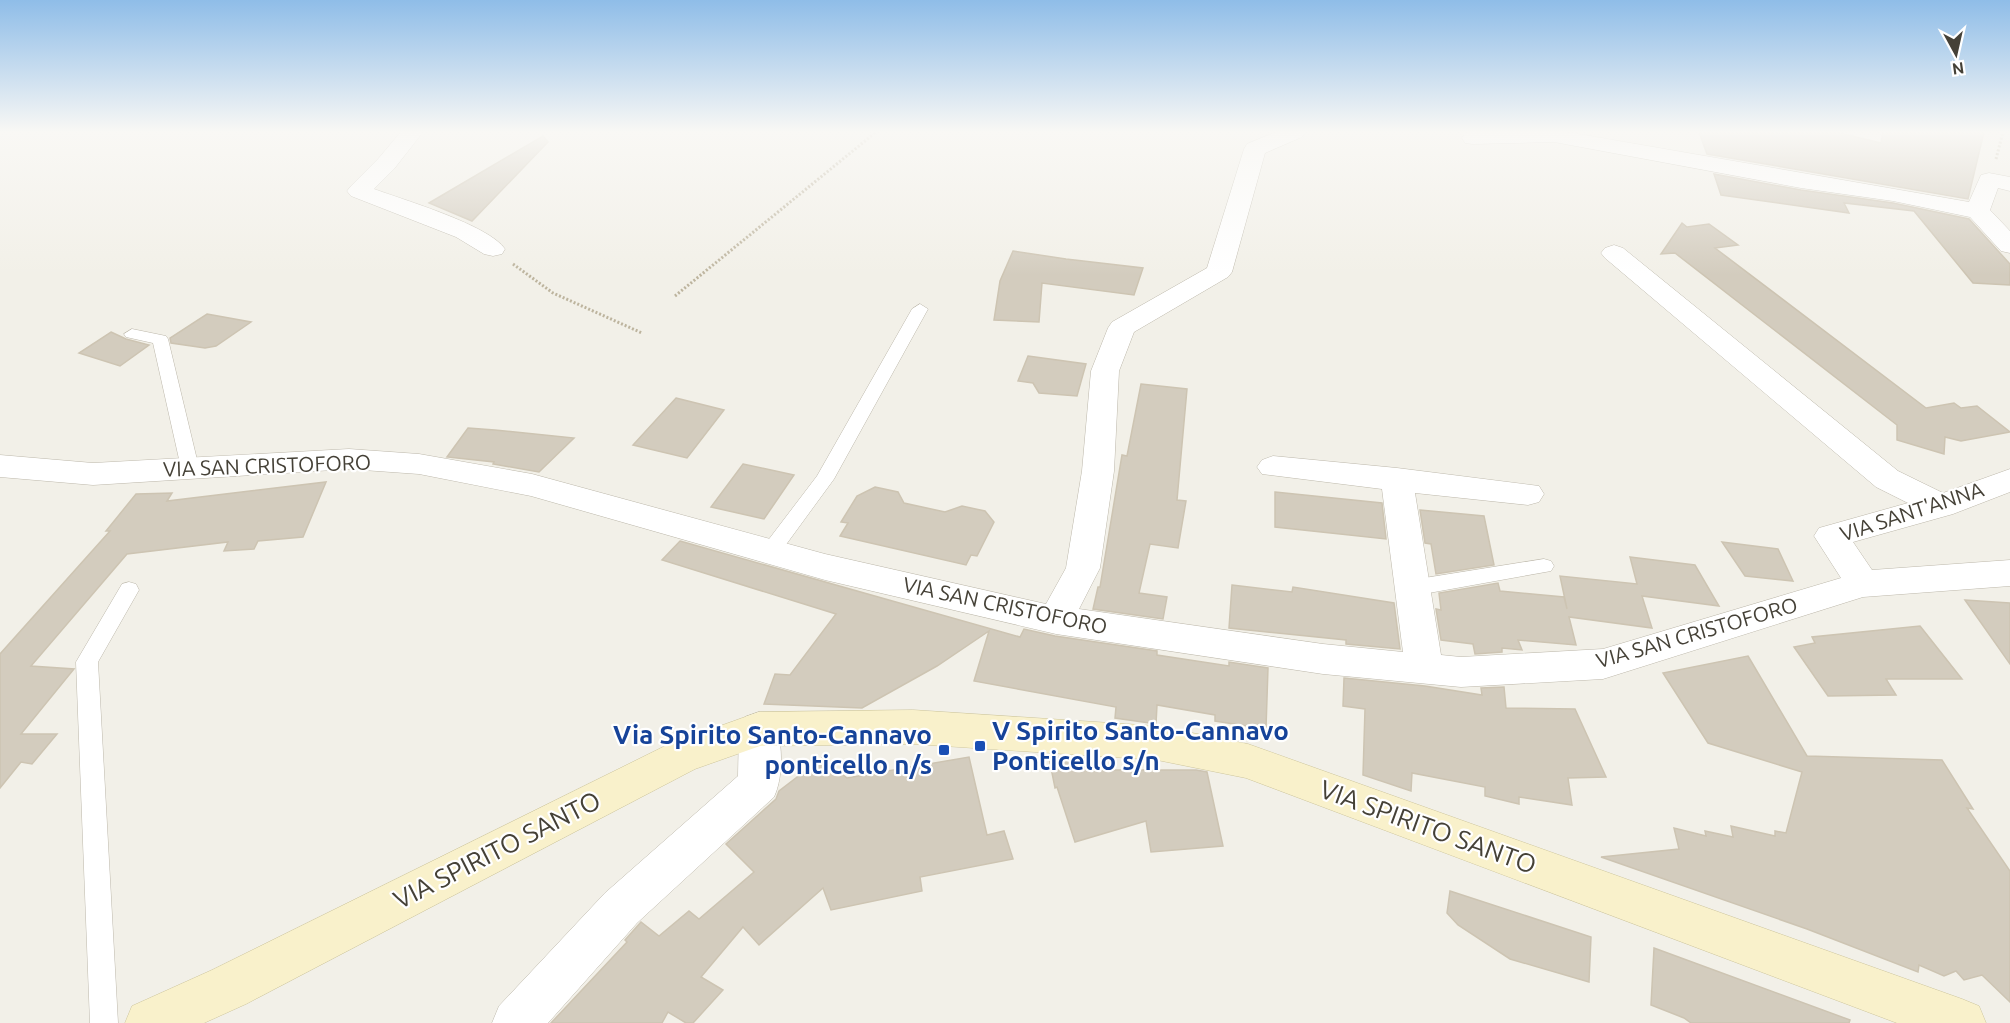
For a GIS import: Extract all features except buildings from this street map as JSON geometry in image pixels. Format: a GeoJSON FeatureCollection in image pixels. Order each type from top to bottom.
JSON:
{"type":"FeatureCollection","features":[{"type":"Feature","properties":{"kind":"street"},"geometry":{"type":"LineString","coordinates":[[371,180],[359,191],[465,232],[493,249]]}},
{"type":"Feature","properties":{"kind":"street"},"geometry":{"type":"LineString","coordinates":[[1056,620],[1083,568],[1098,471],[1105,371],[1122,328],[1219,272],[1246,180]]}},
{"type":"Feature","properties":{"kind":"street"},"geometry":{"type":"LineString","coordinates":[[1795,180],[1893,194],[1978,211],[2010,246]]}},
{"type":"Feature","properties":{"kind":"street"},"geometry":{"type":"LineString","coordinates":[[1978,211],[1989,180],[2010,184]]}},
{"type":"Feature","properties":{"kind":"street"},"geometry":{"type":"LineString","coordinates":[[1614,253],[1887,479],[1941,506]]}},
{"type":"Feature","properties":{"kind":"street","name":"VIA SAN CRISTOFORO"},"geometry":{"type":"LineString","coordinates":[[0,466],[93,474],[349,459],[419,464],[532,485],[825,567],[1056,620],[1323,659],[1461,672],[1603,664],[1863,584],[2010,573]]}},
{"type":"Feature","properties":{"kind":"street"},"geometry":{"type":"LineString","coordinates":[[1273,467],[1528,494]]}},
{"type":"Feature","properties":{"kind":"street"},"geometry":{"type":"LineString","coordinates":[[1397,479],[1424,669]]}},
{"type":"Feature","properties":{"kind":"street","name":"VIA SANT'ANNA"},"geometry":{"type":"LineString","coordinates":[[1863,584],[1831,536],[1941,506],[2010,480]]}},
{"type":"Feature","properties":{"kind":"street","name":"VIA SPIRITO SANTO"},"geometry":{"type":"LineString","coordinates":[[149,1023],[229,987],[681,757],[759,729],[925,728],[1157,743],[1248,760],[1962,1023]]}},
{"type":"Feature","properties":{"kind":"street"},"geometry":{"type":"LineString","coordinates":[[516,1023],[621,908],[759,784],[759,729]]}},
{"type":"Feature","properties":{"kind":"lane"},"geometry":{"type":"LineString","coordinates":[[770,552],[825,479],[920,309]]}},
{"type":"Feature","properties":{"kind":"lane"},"geometry":{"type":"LineString","coordinates":[[132,334],[160,339],[190,468]]}},
{"type":"Feature","properties":{"kind":"lane"},"geometry":{"type":"LineString","coordinates":[[1412,588],[1544,566]]}},
{"type":"Feature","properties":{"kind":"lane"},"geometry":{"type":"LineString","coordinates":[[104,1023],[87,662],[129,590]]}},
{"type":"Feature","properties":{"kind":"path"},"geometry":{"type":"LineString","coordinates":[[675,296],[817,180]]}},
{"type":"Feature","properties":{"kind":"path"},"geometry":{"type":"LineString","coordinates":[[493,249],[553,293],[642,333]]}},
{"type":"Feature","properties":{"kind":"place","name":"V Spirito Santo-Cannavo Ponticello s/n"},"geometry":{"type":"Point","coordinates":[980,746]}},
{"type":"Feature","properties":{"kind":"place","name":"Via Spirito Santo-Cannavo ponticello n/s"},"geometry":{"type":"Point","coordinates":[944,750]}}]}
